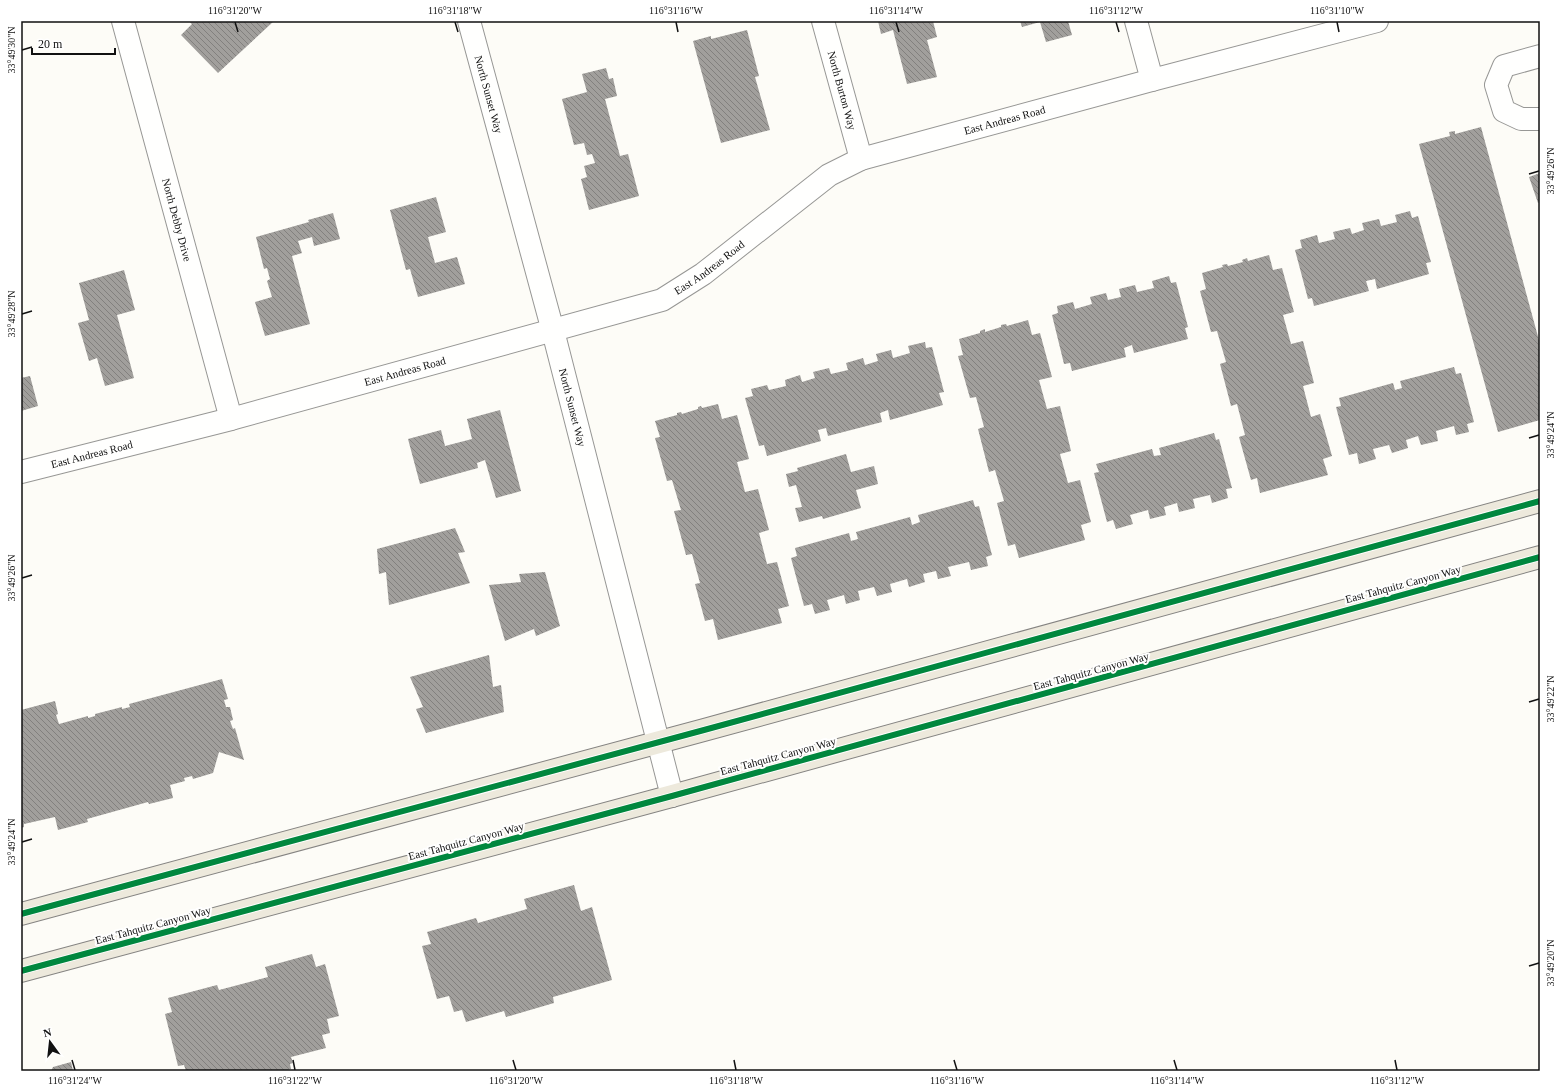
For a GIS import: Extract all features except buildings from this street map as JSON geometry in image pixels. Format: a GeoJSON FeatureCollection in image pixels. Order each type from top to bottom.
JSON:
{"type":"FeatureCollection","features":[{"type":"Feature","properties":{"kind":"main road"},"geometry":{"type":"LineString","coordinates":[[21,914],[658,743],[1540,501]]}},
{"type":"Feature","properties":{"kind":"main road","name":"East Tahquitz Canyon Way"},"geometry":{"type":"LineString","coordinates":[[21,971],[672,796],[1540,557]]}},
{"type":"Feature","properties":{"kind":"street","name":"North Debby Drive"},"geometry":{"type":"LineString","coordinates":[[123,21],[231,419]]}},
{"type":"Feature","properties":{"kind":"street","name":"North Sunset Way"},"geometry":{"type":"LineString","coordinates":[[469,21],[553,331],[672,796]]}},
{"type":"Feature","properties":{"kind":"street","name":"North Burton Way"},"geometry":{"type":"LineString","coordinates":[[823,21],[861,159]]}},
{"type":"Feature","properties":{"kind":"street"},"geometry":{"type":"LineString","coordinates":[[1136,21],[1152,80]]}},
{"type":"Feature","properties":{"kind":"street","name":"East Andreas Road"},"geometry":{"type":"LineString","coordinates":[[21,472],[231,419],[662,300],[703,274],[829,175],[861,159],[1377,21]]}},
{"type":"Feature","properties":{"kind":"street"},"geometry":{"type":"LineString","coordinates":[[1540,56],[1504,66],[1496,85],[1504,111],[1521,119],[1540,120]]}},
{"type":"Feature","properties":{"kind":"cycle path"},"geometry":{"type":"LineString","coordinates":[[21,914],[704,730],[1540,501]]}},
{"type":"Feature","properties":{"kind":"cycle path"},"geometry":{"type":"LineString","coordinates":[[21,971],[672,796],[1540,557]]}}]}
